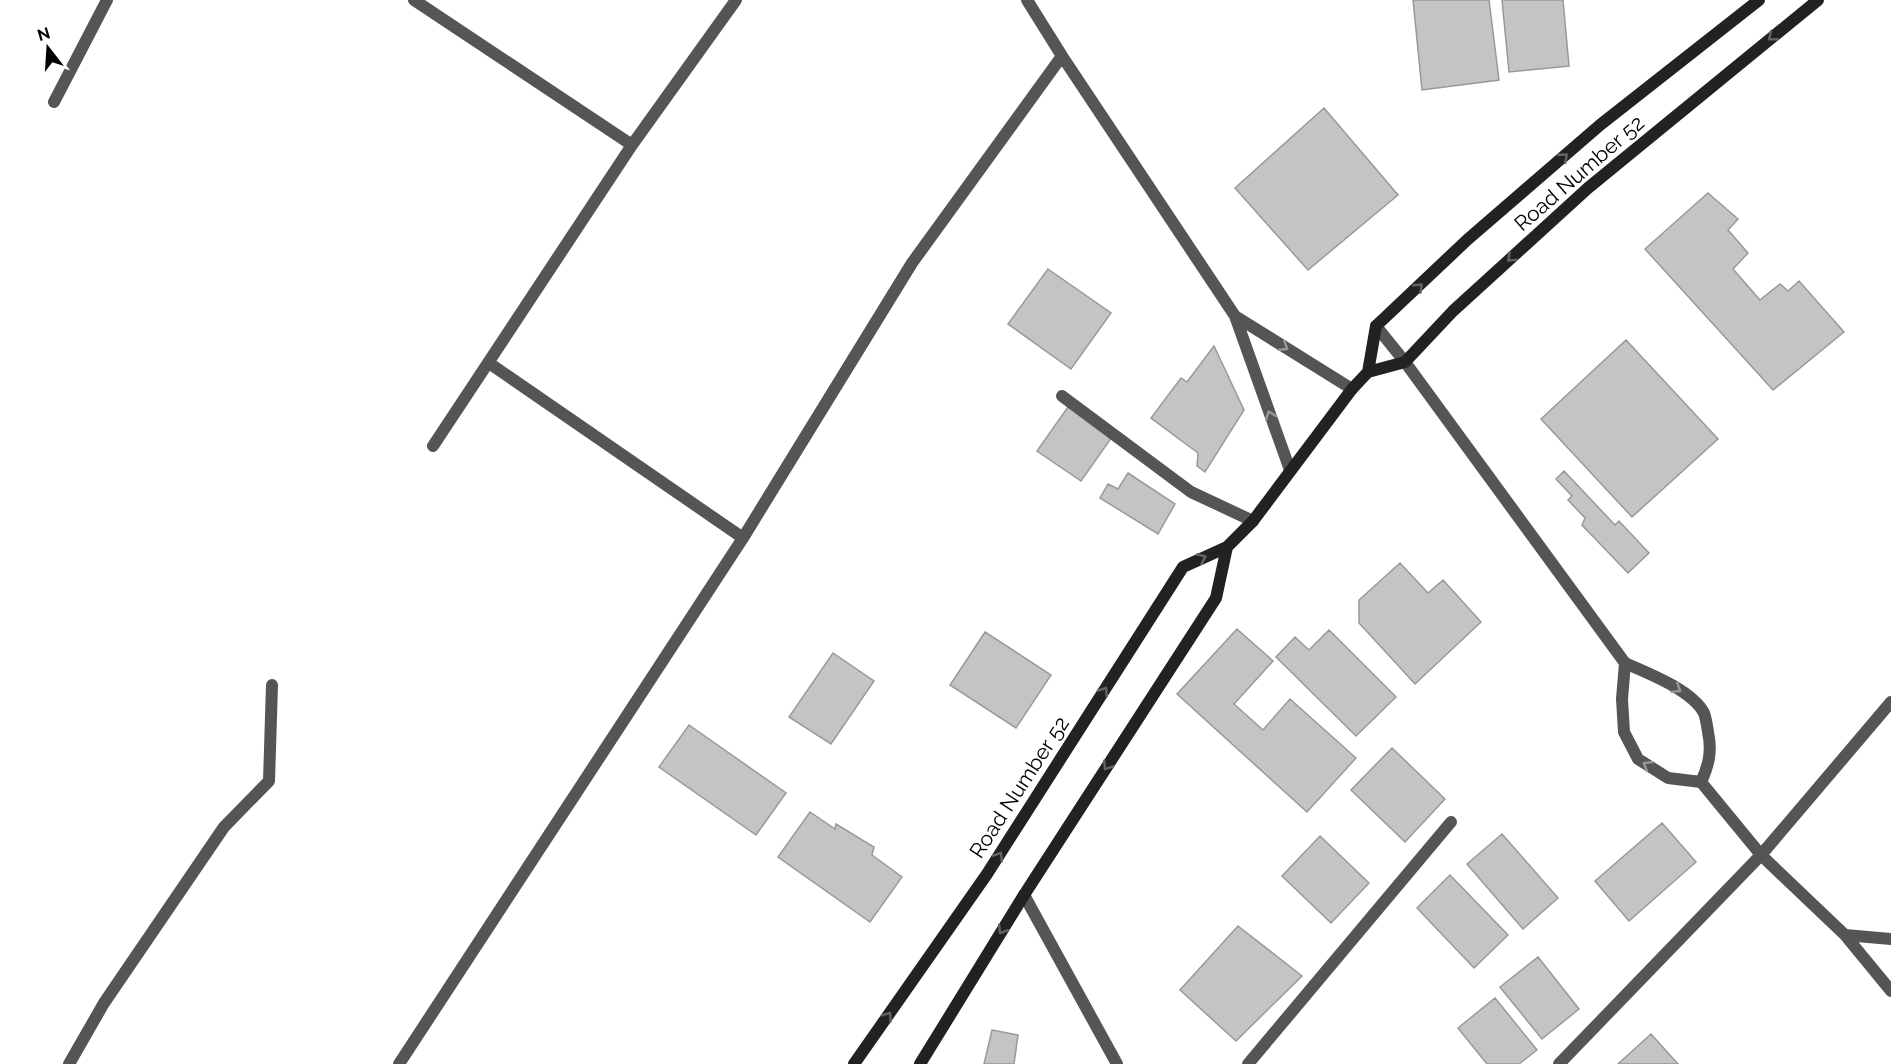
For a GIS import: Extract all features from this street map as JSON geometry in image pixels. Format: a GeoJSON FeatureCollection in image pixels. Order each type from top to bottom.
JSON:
{"type":"FeatureCollection","features":[{"type":"Feature","properties":{"kind":"main road","name":"Road Number 52"},"geometry":{"type":"LineString","coordinates":[[1376,326],[1467,240],[1600,125],[1759,0]]}},
{"type":"Feature","properties":{"kind":"main road","name":"Road Number 52"},"geometry":{"type":"LineString","coordinates":[[1405,362],[1453,311],[1588,188],[1818,0]]}},
{"type":"Feature","properties":{"kind":"main road"},"geometry":{"type":"LineString","coordinates":[[1376,326],[1368,372],[1405,362]]}},
{"type":"Feature","properties":{"kind":"main road","name":"Road Number 52"},"geometry":{"type":"LineString","coordinates":[[854,1064],[987,874],[1183,567],[1227,547],[1253,521],[1352,389],[1368,372]]}},
{"type":"Feature","properties":{"kind":"main road"},"geometry":{"type":"LineString","coordinates":[[920,1064],[1024,895],[1215,598],[1227,547]]}},
{"type":"Feature","properties":{"kind":"street"},"geometry":{"type":"LineString","coordinates":[[54,102],[107,0]]}},
{"type":"Feature","properties":{"kind":"street"},"geometry":{"type":"LineString","coordinates":[[414,0],[632,144]]}},
{"type":"Feature","properties":{"kind":"street"},"geometry":{"type":"LineString","coordinates":[[433,446],[632,144],[736,0]]}},
{"type":"Feature","properties":{"kind":"street"},"geometry":{"type":"LineString","coordinates":[[1027,0],[1235,316],[1290,470]]}},
{"type":"Feature","properties":{"kind":"street"},"geometry":{"type":"LineString","coordinates":[[399,1064],[743,538],[912,263],[1062,56]]}},
{"type":"Feature","properties":{"kind":"street"},"geometry":{"type":"LineString","coordinates":[[1235,316],[1352,389]]}},
{"type":"Feature","properties":{"kind":"street"},"geometry":{"type":"LineString","coordinates":[[1376,326],[1405,362],[1625,663],[1660,678],[1688,696],[1704,713],[1709,739],[1709,764],[1701,782]]}},
{"type":"Feature","properties":{"kind":"street"},"geometry":{"type":"LineString","coordinates":[[489,363],[743,538]]}},
{"type":"Feature","properties":{"kind":"street"},"geometry":{"type":"LineString","coordinates":[[1062,396],[1191,492],[1253,521]]}},
{"type":"Feature","properties":{"kind":"street"},"geometry":{"type":"LineString","coordinates":[[1625,663],[1622,699],[1624,732],[1638,759],[1668,778],[1701,782],[1761,855],[1845,935],[1891,991]]}},
{"type":"Feature","properties":{"kind":"street"},"geometry":{"type":"LineString","coordinates":[[69,1064],[104,1003],[224,827],[269,782],[272,685]]}},
{"type":"Feature","properties":{"kind":"street"},"geometry":{"type":"LineString","coordinates":[[1559,1064],[1761,855],[1891,702]]}},
{"type":"Feature","properties":{"kind":"street"},"geometry":{"type":"LineString","coordinates":[[1248,1064],[1451,822]]}},
{"type":"Feature","properties":{"kind":"street"},"geometry":{"type":"LineString","coordinates":[[1024,895],[1118,1064]]}},
{"type":"Feature","properties":{"kind":"street"},"geometry":{"type":"LineString","coordinates":[[1845,935],[1891,939]]}},
{"type":"Feature","properties":{"kind":"building"},"geometry":{"type":"Polygon","coordinates":[[[1413,0],[1489,0],[1499,80],[1422,90],[1413,0]]]}},
{"type":"Feature","properties":{"kind":"building"},"geometry":{"type":"Polygon","coordinates":[[[1502,0],[1563,0],[1569,66],[1509,72],[1502,0]]]}},
{"type":"Feature","properties":{"kind":"building"},"geometry":{"type":"Polygon","coordinates":[[[1324,108],[1398,195],[1308,270],[1235,188],[1324,108]]]}},
{"type":"Feature","properties":{"kind":"building"},"geometry":{"type":"Polygon","coordinates":[[[1708,193],[1738,219],[1728,230],[1748,253],[1733,269],[1760,300],[1780,284],[1788,291],[1799,281],[1844,332],[1773,390],[1645,249],[1708,193]]]}},
{"type":"Feature","properties":{"kind":"building"},"geometry":{"type":"Polygon","coordinates":[[[1048,269],[1111,313],[1071,369],[1008,324],[1048,269]]]}},
{"type":"Feature","properties":{"kind":"building"},"geometry":{"type":"Polygon","coordinates":[[[1626,340],[1718,439],[1632,517],[1541,419],[1626,340]]]}},
{"type":"Feature","properties":{"kind":"building"},"geometry":{"type":"Polygon","coordinates":[[[1214,346],[1244,410],[1205,472],[1197,466],[1198,453],[1151,418],[1181,378],[1187,382],[1214,346]]]}},
{"type":"Feature","properties":{"kind":"building"},"geometry":{"type":"Polygon","coordinates":[[[1068,407],[1112,437],[1081,481],[1037,451],[1068,407]]]}},
{"type":"Feature","properties":{"kind":"building"},"geometry":{"type":"Polygon","coordinates":[[[1564,471],[1615,525],[1619,521],[1649,553],[1628,573],[1582,525],[1585,518],[1568,500],[1572,496],[1556,479],[1564,471]]]}},
{"type":"Feature","properties":{"kind":"building"},"geometry":{"type":"Polygon","coordinates":[[[1128,473],[1175,504],[1158,534],[1100,498],[1108,484],[1118,489],[1128,473]]]}},
{"type":"Feature","properties":{"kind":"building"},"geometry":{"type":"Polygon","coordinates":[[[1400,563],[1428,593],[1443,580],[1481,622],[1415,684],[1359,623],[1359,600],[1400,563]]]}},
{"type":"Feature","properties":{"kind":"building"},"geometry":{"type":"Polygon","coordinates":[[[1237,629],[1273,661],[1234,704],[1263,730],[1290,699],[1356,758],[1307,812],[1177,694],[1237,629]]]}},
{"type":"Feature","properties":{"kind":"building"},"geometry":{"type":"Polygon","coordinates":[[[1329,630],[1396,697],[1356,736],[1276,657],[1295,637],[1309,650],[1329,630]]]}},
{"type":"Feature","properties":{"kind":"building"},"geometry":{"type":"Polygon","coordinates":[[[985,632],[1051,675],[1016,728],[950,685],[985,632]]]}},
{"type":"Feature","properties":{"kind":"building"},"geometry":{"type":"Polygon","coordinates":[[[833,653],[874,681],[831,744],[789,717],[833,653]]]}},
{"type":"Feature","properties":{"kind":"building"},"geometry":{"type":"Polygon","coordinates":[[[689,725],[786,793],[756,835],[659,767],[689,725]]]}},
{"type":"Feature","properties":{"kind":"building"},"geometry":{"type":"Polygon","coordinates":[[[1392,748],[1445,799],[1405,842],[1351,790],[1392,748]]]}},
{"type":"Feature","properties":{"kind":"building"},"geometry":{"type":"Polygon","coordinates":[[[810,812],[835,829],[836,824],[874,847],[872,855],[902,877],[870,922],[778,857],[810,812]]]}},
{"type":"Feature","properties":{"kind":"building"},"geometry":{"type":"Polygon","coordinates":[[[1662,823],[1696,862],[1629,921],[1595,881],[1662,823]]]}},
{"type":"Feature","properties":{"kind":"building"},"geometry":{"type":"Polygon","coordinates":[[[1502,834],[1558,898],[1523,929],[1467,864],[1502,834]]]}},
{"type":"Feature","properties":{"kind":"building"},"geometry":{"type":"Polygon","coordinates":[[[1320,836],[1369,883],[1331,923],[1282,876],[1320,836]]]}},
{"type":"Feature","properties":{"kind":"building"},"geometry":{"type":"Polygon","coordinates":[[[1450,875],[1508,935],[1474,968],[1417,908],[1450,875]]]}},
{"type":"Feature","properties":{"kind":"building"},"geometry":{"type":"Polygon","coordinates":[[[1238,926],[1302,976],[1236,1041],[1180,990],[1238,926]]]}},
{"type":"Feature","properties":{"kind":"building"},"geometry":{"type":"Polygon","coordinates":[[[1538,957],[1579,1009],[1542,1039],[1500,987],[1538,957]]]}},
{"type":"Feature","properties":{"kind":"building"},"geometry":{"type":"Polygon","coordinates":[[[1495,998],[1537,1050],[1519,1064],[1487,1064],[1458,1028],[1495,998]]]}},
{"type":"Feature","properties":{"kind":"building"},"geometry":{"type":"Polygon","coordinates":[[[992,1030],[1018,1035],[1014,1064],[984,1064],[992,1030]]]}},
{"type":"Feature","properties":{"kind":"building"},"geometry":{"type":"Polygon","coordinates":[[[1651,1034],[1678,1064],[1618,1064],[1651,1034]]]}}]}
